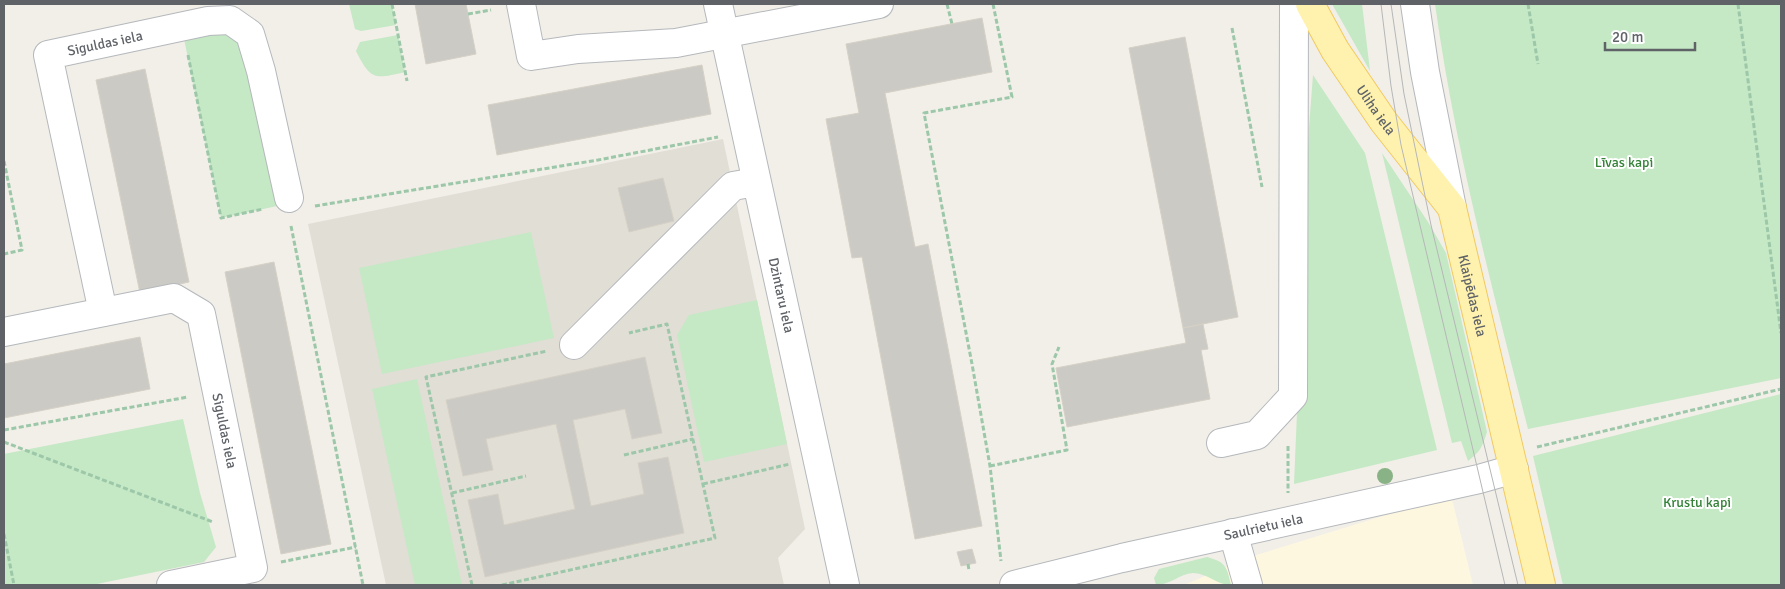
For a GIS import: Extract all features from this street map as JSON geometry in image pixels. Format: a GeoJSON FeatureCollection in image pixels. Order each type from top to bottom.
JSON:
{"type":"FeatureCollection","features":[{"type":"Feature","properties":{"kind":"main road","name":"Uliha iela"},"geometry":{"type":"LineString","coordinates":[[1310,4],[1335,50],[1384,122],[1452,208]]}},
{"type":"Feature","properties":{"kind":"main road","name":"Klaipēdas iela"},"geometry":{"type":"LineString","coordinates":[[1452,208],[1541,585]]}},
{"type":"Feature","properties":{"kind":"street"},"geometry":{"type":"LineString","coordinates":[[521,4],[531,56],[578,49],[676,43],[879,4]]}},
{"type":"Feature","properties":{"kind":"street","name":"Dzintaru iela"},"geometry":{"type":"LineString","coordinates":[[718,4],[845,585]]}},
{"type":"Feature","properties":{"kind":"street"},"geometry":{"type":"LineString","coordinates":[[1221,443],[1257,435],[1293,396],[1294,4]]}},
{"type":"Feature","properties":{"kind":"street","name":"Klaipēdas iela"},"geometry":{"type":"LineString","coordinates":[[1415,4],[1425,72],[1452,208]]}},
{"type":"Feature","properties":{"kind":"street","name":"Siguldas iela"},"geometry":{"type":"LineString","coordinates":[[103,312],[48,55],[208,21],[230,20],[250,34],[261,71],[290,208]]}},
{"type":"Feature","properties":{"kind":"street"},"geometry":{"type":"LineString","coordinates":[[574,345],[733,186],[756,182]]}},
{"type":"Feature","properties":{"kind":"street","name":"Siguldas iela"},"geometry":{"type":"LineString","coordinates":[[4,332],[174,298],[201,314],[253,568]]}},
{"type":"Feature","properties":{"kind":"street","name":"Saulrietu iela"},"geometry":{"type":"LineString","coordinates":[[1014,585],[1122,558],[1479,479],[1514,469]]}},
{"type":"Feature","properties":{"kind":"street"},"geometry":{"type":"LineString","coordinates":[[1233,534],[1248,585]]}},
{"type":"Feature","properties":{"kind":"street"},"geometry":{"type":"LineString","coordinates":[[171,585],[253,568]]}},
{"type":"Feature","properties":{"kind":"path"},"geometry":{"type":"LineString","coordinates":[[392,4],[407,81]]}},
{"type":"Feature","properties":{"kind":"path"},"geometry":{"type":"LineString","coordinates":[[947,4],[952,24]]}},
{"type":"Feature","properties":{"kind":"path"},"geometry":{"type":"LineString","coordinates":[[993,4],[1012,97],[924,113],[990,466],[1001,562]]}},
{"type":"Feature","properties":{"kind":"path"},"geometry":{"type":"LineString","coordinates":[[1528,4],[1538,64]]}},
{"type":"Feature","properties":{"kind":"path"},"geometry":{"type":"LineString","coordinates":[[1738,4],[1781,332]]}},
{"type":"Feature","properties":{"kind":"path"},"geometry":{"type":"LineString","coordinates":[[468,14],[491,10]]}},
{"type":"Feature","properties":{"kind":"path"},"geometry":{"type":"LineString","coordinates":[[188,54],[221,218],[589,161],[727,135],[743,117]]}},
{"type":"Feature","properties":{"kind":"path"},"geometry":{"type":"LineString","coordinates":[[4,161],[22,250],[4,254]]}},
{"type":"Feature","properties":{"kind":"path"},"geometry":{"type":"LineString","coordinates":[[290,208],[363,585]]}},
{"type":"Feature","properties":{"kind":"path"},"geometry":{"type":"LineString","coordinates":[[502,585],[715,538],[667,324],[620,334]]}},
{"type":"Feature","properties":{"kind":"path"},"geometry":{"type":"LineString","coordinates":[[472,585],[426,377],[574,345]]}},
{"type":"Feature","properties":{"kind":"path"},"geometry":{"type":"LineString","coordinates":[[990,466],[1067,450],[1052,364],[1059,347]]}},
{"type":"Feature","properties":{"kind":"path"},"geometry":{"type":"LineString","coordinates":[[1536,447],[1781,389]]}},
{"type":"Feature","properties":{"kind":"path"},"geometry":{"type":"LineString","coordinates":[[4,430],[216,392]]}},
{"type":"Feature","properties":{"kind":"path"},"geometry":{"type":"LineString","coordinates":[[624,455],[693,439]]}},
{"type":"Feature","properties":{"kind":"path"},"geometry":{"type":"LineString","coordinates":[[4,442],[246,535]]}},
{"type":"Feature","properties":{"kind":"path"},"geometry":{"type":"LineString","coordinates":[[703,484],[797,462]]}},
{"type":"Feature","properties":{"kind":"path"},"geometry":{"type":"LineString","coordinates":[[452,493],[526,476]]}},
{"type":"Feature","properties":{"kind":"path"},"geometry":{"type":"LineString","coordinates":[[4,534],[14,585]]}},
{"type":"Feature","properties":{"kind":"path"},"geometry":{"type":"LineString","coordinates":[[253,568],[356,547]]}},
{"type":"Feature","properties":{"kind":"path"},"geometry":{"type":"LineString","coordinates":[[968,564],[969,570]]}},
{"type":"Feature","properties":{"kind":"shaded area"},"geometry":{"type":"Polygon","coordinates":[[[723,139],[805,529],[778,558],[784,585],[386,585],[308,224],[723,139]]]}},
{"type":"Feature","properties":{"kind":"shaded area"},"geometry":{"type":"Polygon","coordinates":[[[1451,495],[1473,585],[1184,585],[1250,557],[1451,495]]]}},
{"type":"Feature","properties":{"kind":"green space"},"geometry":{"type":"Polygon","coordinates":[[[349,4],[392,4],[396,25],[361,31],[355,29],[349,4]]]}},
{"type":"Feature","properties":{"kind":"green space"},"geometry":{"type":"Polygon","coordinates":[[[1332,4],[1362,4],[1370,71],[1332,4]]]}},
{"type":"Feature","properties":{"kind":"green space","name":"Līvas kapi"},"geometry":{"type":"Polygon","coordinates":[[[1435,4],[1781,4],[1781,378],[1528,429],[1488,271],[1464,165],[1443,58],[1435,4]]]}},
{"type":"Feature","properties":{"kind":"green space"},"geometry":{"type":"Polygon","coordinates":[[[216,26],[243,43],[277,206],[221,218],[183,34],[216,26]]]}},
{"type":"Feature","properties":{"kind":"green space"},"geometry":{"type":"Polygon","coordinates":[[[398,35],[405,72],[387,76],[370,73],[356,51],[360,42],[398,35]]]}},
{"type":"Feature","properties":{"kind":"green space"},"geometry":{"type":"Polygon","coordinates":[[[1313,75],[1365,153],[1437,450],[1294,484],[1309,128],[1313,75]]]}},
{"type":"Feature","properties":{"kind":"green space"},"geometry":{"type":"Polygon","coordinates":[[[1382,153],[1428,222],[1446,253],[1487,432],[1480,448],[1468,461],[1461,441],[1452,443],[1382,153]]]}},
{"type":"Feature","properties":{"kind":"green space"},"geometry":{"type":"Polygon","coordinates":[[[531,232],[554,338],[382,374],[359,268],[531,232]]]}},
{"type":"Feature","properties":{"kind":"green space"},"geometry":{"type":"Polygon","coordinates":[[[757,300],[787,444],[704,462],[677,335],[689,315],[757,300]]]}},
{"type":"Feature","properties":{"kind":"green space"},"geometry":{"type":"Polygon","coordinates":[[[417,379],[462,585],[415,585],[372,389],[417,379]]]}},
{"type":"Feature","properties":{"kind":"green space","name":"Krustu kapi"},"geometry":{"type":"Polygon","coordinates":[[[1781,394],[1781,585],[1563,585],[1533,456],[1781,394]]]}},
{"type":"Feature","properties":{"kind":"green space"},"geometry":{"type":"Polygon","coordinates":[[[183,419],[200,493],[216,547],[204,562],[92,585],[4,585],[4,454],[183,419]]]}},
{"type":"Feature","properties":{"kind":"green space"},"geometry":{"type":"Polygon","coordinates":[[[1207,557],[1225,566],[1231,585],[1193,573],[1183,575],[1161,585],[1156,585],[1154,578],[1159,569],[1207,557]]]}},
{"type":"Feature","properties":{"kind":"building"},"geometry":{"type":"Polygon","coordinates":[[[415,4],[466,4],[476,54],[426,64],[415,4]]]}},
{"type":"Feature","properties":{"kind":"building"},"geometry":{"type":"Polygon","coordinates":[[[982,18],[992,72],[885,93],[915,247],[928,244],[982,526],[915,539],[862,257],[852,258],[826,119],[859,113],[846,44],[982,18]]]}},
{"type":"Feature","properties":{"kind":"building"},"geometry":{"type":"Polygon","coordinates":[[[1185,37],[1238,317],[1183,328],[1129,48],[1185,37]]]}},
{"type":"Feature","properties":{"kind":"building"},"geometry":{"type":"Polygon","coordinates":[[[702,65],[711,114],[497,155],[488,105],[702,65]]]}},
{"type":"Feature","properties":{"kind":"building"},"geometry":{"type":"Polygon","coordinates":[[[145,69],[189,282],[140,293],[96,80],[145,69]]]}},
{"type":"Feature","properties":{"kind":"building"},"geometry":{"type":"Polygon","coordinates":[[[663,178],[674,221],[629,232],[618,188],[663,178]]]}},
{"type":"Feature","properties":{"kind":"building"},"geometry":{"type":"Polygon","coordinates":[[[274,262],[331,544],[281,554],[225,272],[274,262]]]}},
{"type":"Feature","properties":{"kind":"building"},"geometry":{"type":"Polygon","coordinates":[[[1203,324],[1208,349],[1201,350],[1210,399],[1067,427],[1056,368],[1186,343],[1183,328],[1203,324]]]}},
{"type":"Feature","properties":{"kind":"building"},"geometry":{"type":"Polygon","coordinates":[[[140,337],[150,389],[4,418],[4,364],[140,337]]]}},
{"type":"Feature","properties":{"kind":"building"},"geometry":{"type":"Polygon","coordinates":[[[645,357],[662,433],[632,439],[625,409],[573,420],[591,506],[644,494],[638,463],[668,457],[684,533],[485,577],[468,500],[498,494],[504,525],[575,509],[556,424],[486,439],[493,470],[463,476],[446,400],[645,357]]]}},
{"type":"Feature","properties":{"kind":"building"},"geometry":{"type":"Polygon","coordinates":[[[972,549],[976,563],[961,566],[957,552],[972,549]]]}},
{"type":"Feature","properties":{"kind":"tram line"},"geometry":{"type":"LineString","coordinates":[[1381,4],[1391,86],[1401,145],[1505,585]]}},
{"type":"Feature","properties":{"kind":"tram line"},"geometry":{"type":"LineString","coordinates":[[1391,4],[1404,94],[1431,225],[1518,585]]}}]}
